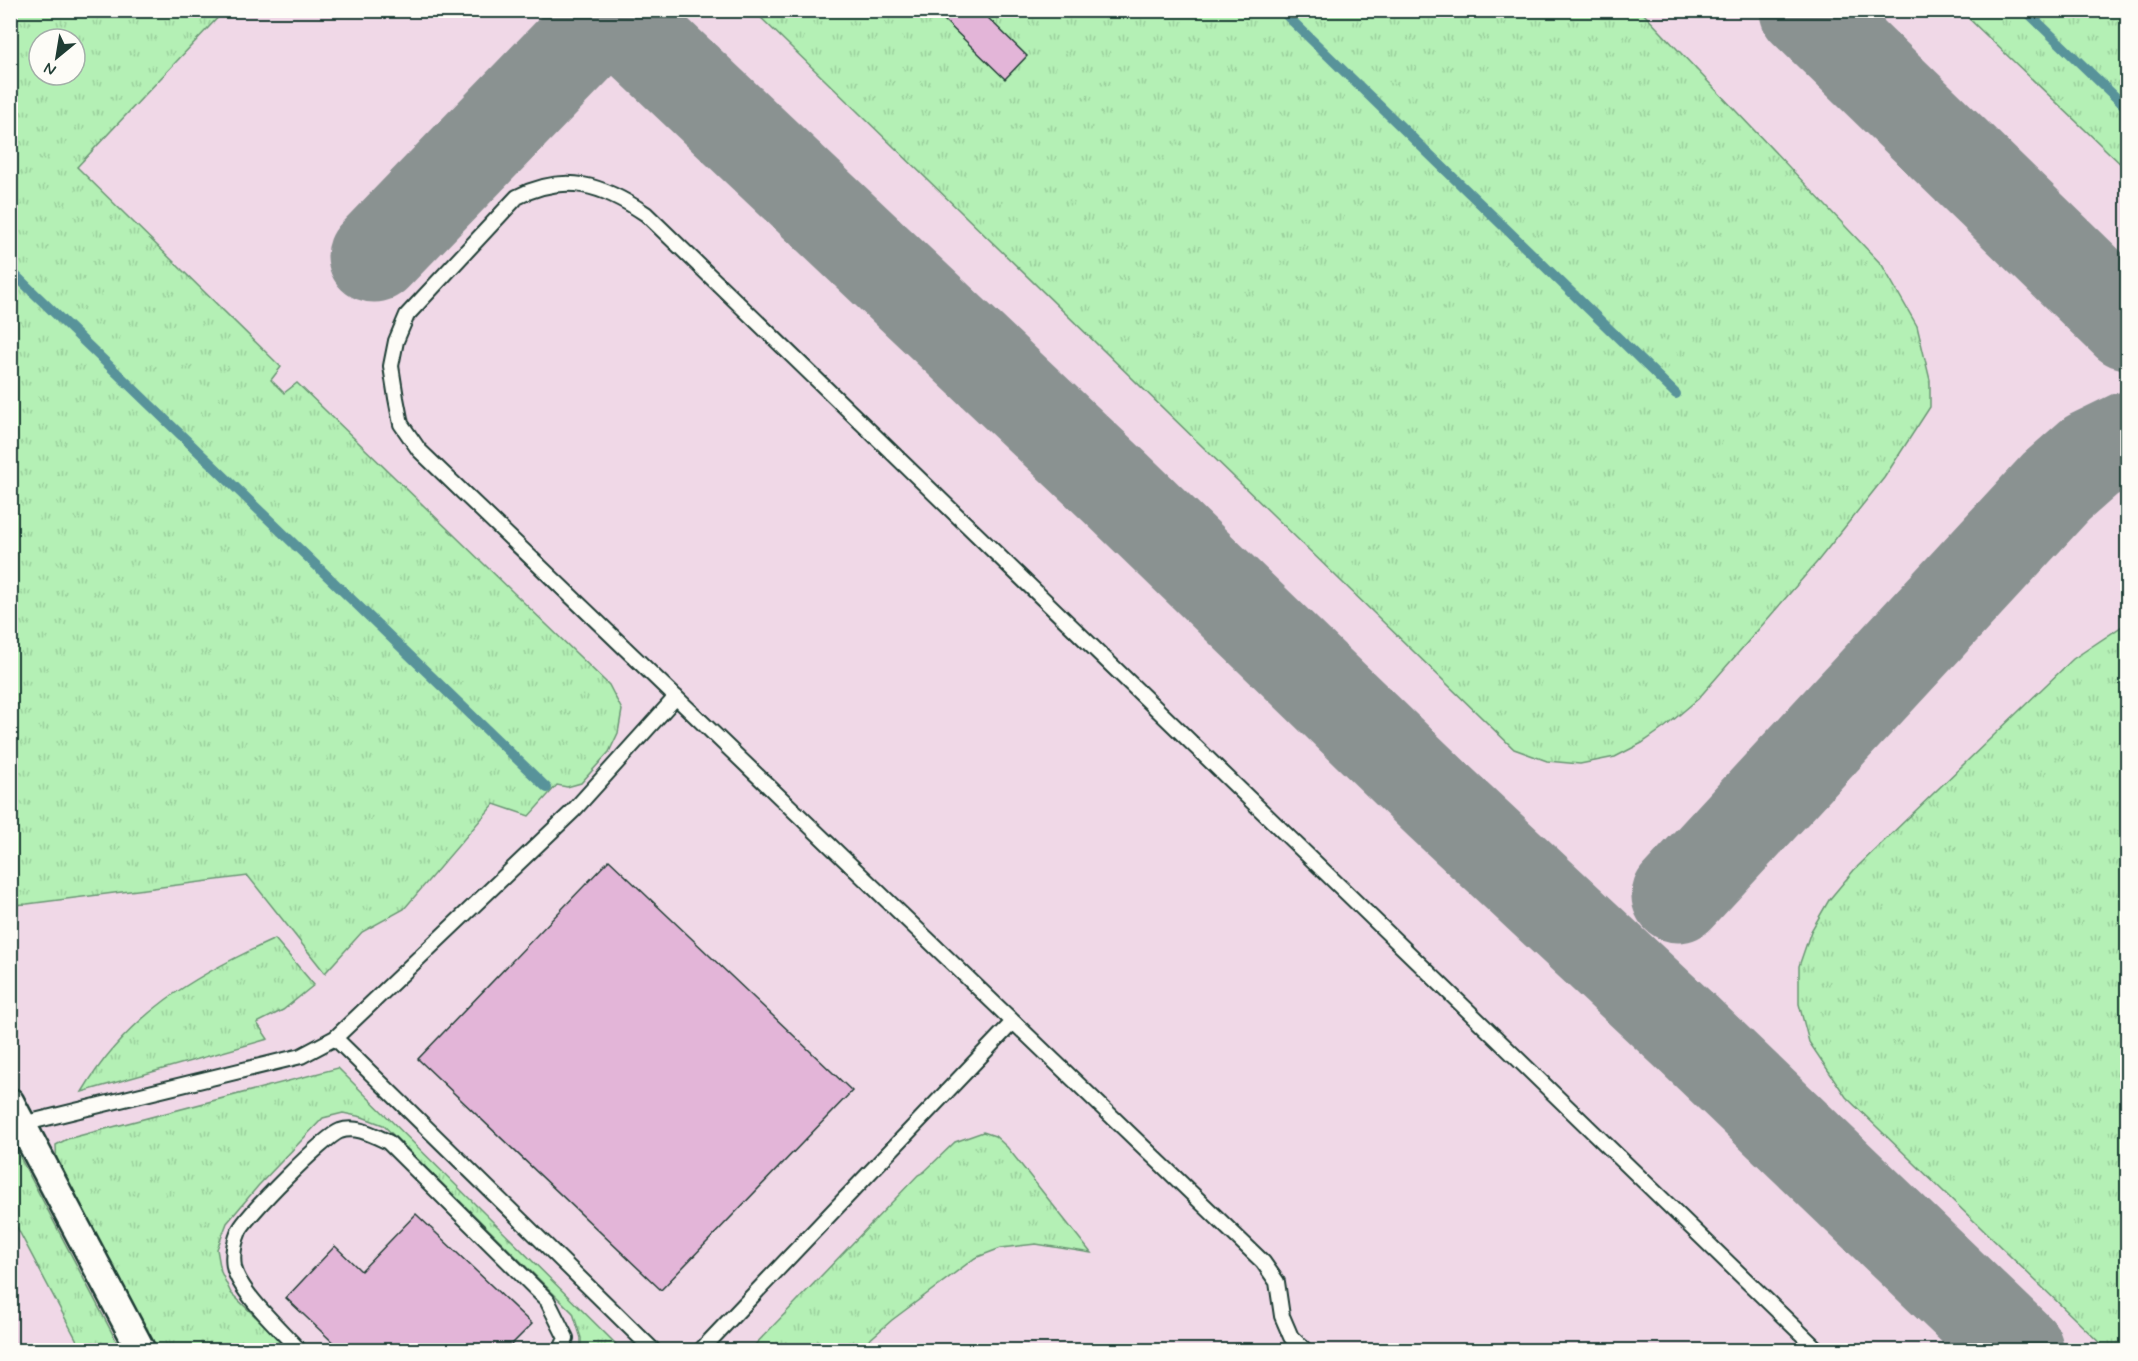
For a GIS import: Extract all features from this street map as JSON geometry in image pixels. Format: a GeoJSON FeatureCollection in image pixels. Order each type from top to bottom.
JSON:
{"type":"FeatureCollection","features":[{"type":"Feature","properties":{"kind":"street"},"geometry":{"type":"LineString","coordinates":[[16,1113],[141,1350]]}},
{"type":"Feature","properties":{"kind":"lane"},"geometry":{"type":"LineString","coordinates":[[1305,1350],[1291,1337],[1282,1316],[1277,1282],[1263,1262],[419,450],[401,423],[391,366],[396,341],[407,315],[517,197],[537,187],[560,183],[604,190],[627,201],[646,214],[1818,1350]]}},
{"type":"Feature","properties":{"kind":"lane"},"geometry":{"type":"LineString","coordinates":[[16,1113],[301,1056],[335,1038],[573,811],[676,696]]}},
{"type":"Feature","properties":{"kind":"lane"},"geometry":{"type":"LineString","coordinates":[[701,1350],[1013,1022]]}},
{"type":"Feature","properties":{"kind":"lane"},"geometry":{"type":"LineString","coordinates":[[335,1038],[653,1350]]}},
{"type":"Feature","properties":{"kind":"lane"},"geometry":{"type":"LineString","coordinates":[[299,1350],[243,1287],[234,1268],[233,1246],[240,1229],[307,1157],[328,1138],[341,1130],[363,1130],[388,1142],[548,1300],[566,1338],[561,1350]]}},
{"type":"Feature","properties":{"kind":"shaded area"},"geometry":{"type":"Polygon","coordinates":[[[10,11],[2127,11],[2127,1350],[11,1350],[10,11]]]}},
{"type":"Feature","properties":{"kind":"green space"},"geometry":{"type":"Polygon","coordinates":[[[10,11],[224,11],[77,167],[281,367],[271,380],[284,393],[297,383],[609,685],[622,710],[618,733],[609,752],[581,783],[567,787],[557,785],[529,816],[494,804],[404,909],[362,932],[325,973],[248,876],[11,905],[10,11]]]}},
{"type":"Feature","properties":{"kind":"green space"},"geometry":{"type":"Polygon","coordinates":[[[754,11],[1641,11],[1882,265],[1917,326],[1930,380],[1930,407],[1884,478],[1817,562],[1698,699],[1665,727],[1642,743],[1615,757],[1580,764],[1547,761],[1514,749],[754,11]]]}},
{"type":"Feature","properties":{"kind":"green space"},"geometry":{"type":"Polygon","coordinates":[[[1961,11],[2127,11],[2127,170],[1963,13],[1961,11]]]}},
{"type":"Feature","properties":{"kind":"green space"},"geometry":{"type":"Polygon","coordinates":[[[2127,623],[2128,1350],[2107,1350],[1846,1097],[1809,1042],[1799,1004],[1799,966],[1811,931],[1829,900],[1854,870],[2073,659],[2127,623]]]}},
{"type":"Feature","properties":{"kind":"green space"},"geometry":{"type":"Polygon","coordinates":[[[275,939],[314,985],[283,1010],[257,1023],[268,1039],[82,1092],[120,1040],[142,1019],[191,983],[275,939]]]}},
{"type":"Feature","properties":{"kind":"green space"},"geometry":{"type":"Polygon","coordinates":[[[338,1068],[622,1350],[581,1350],[581,1338],[573,1313],[383,1125],[343,1113],[323,1118],[258,1186],[227,1223],[217,1249],[221,1272],[231,1293],[290,1350],[150,1350],[57,1172],[56,1145],[67,1139],[338,1068]]]}},
{"type":"Feature","properties":{"kind":"green space"},"geometry":{"type":"Polygon","coordinates":[[[983,1132],[995,1136],[1007,1147],[1091,1253],[1036,1244],[1001,1248],[975,1258],[892,1320],[858,1350],[750,1350],[918,1175],[955,1142],[983,1132]]]}},
{"type":"Feature","properties":{"kind":"green space"},"geometry":{"type":"Polygon","coordinates":[[[10,1140],[121,1350],[82,1350],[11,1216],[10,1140]]]}},
{"type":"Feature","properties":{"kind":"building"},"geometry":{"type":"Polygon","coordinates":[[[950,10],[980,10],[1027,56],[1005,79],[942,18],[950,10]]]}},
{"type":"Feature","properties":{"kind":"building"},"geometry":{"type":"Polygon","coordinates":[[[609,860],[852,1091],[661,1290],[418,1059],[609,860]]]}},
{"type":"Feature","properties":{"kind":"building"},"geometry":{"type":"Polygon","coordinates":[[[416,1214],[532,1324],[506,1350],[341,1350],[286,1298],[335,1246],[361,1271],[416,1214]]]}},
{"type":"Feature","properties":{"kind":"waterway"},"geometry":{"type":"LineString","coordinates":[[1281,10],[1676,394]]}},
{"type":"Feature","properties":{"kind":"waterway"},"geometry":{"type":"LineString","coordinates":[[2025,10],[2128,109]]}},
{"type":"Feature","properties":{"kind":"waterway"},"geometry":{"type":"LineString","coordinates":[[10,270],[547,788]]}},
{"type":"Feature","properties":{"kind":"taxiway"},"geometry":{"type":"LineString","coordinates":[[611,10],[1116,488],[1441,803],[1686,1032],[2017,1350]]}},
{"type":"Feature","properties":{"kind":"taxiway"},"geometry":{"type":"LineString","coordinates":[[1806,10],[2128,323]]}},
{"type":"Feature","properties":{"kind":"taxiway"},"geometry":{"type":"LineString","coordinates":[[374,256],[611,11]]}},
{"type":"Feature","properties":{"kind":"taxiway"},"geometry":{"type":"LineString","coordinates":[[1678,896],[2056,487],[2091,456],[2128,438]]}}]}
